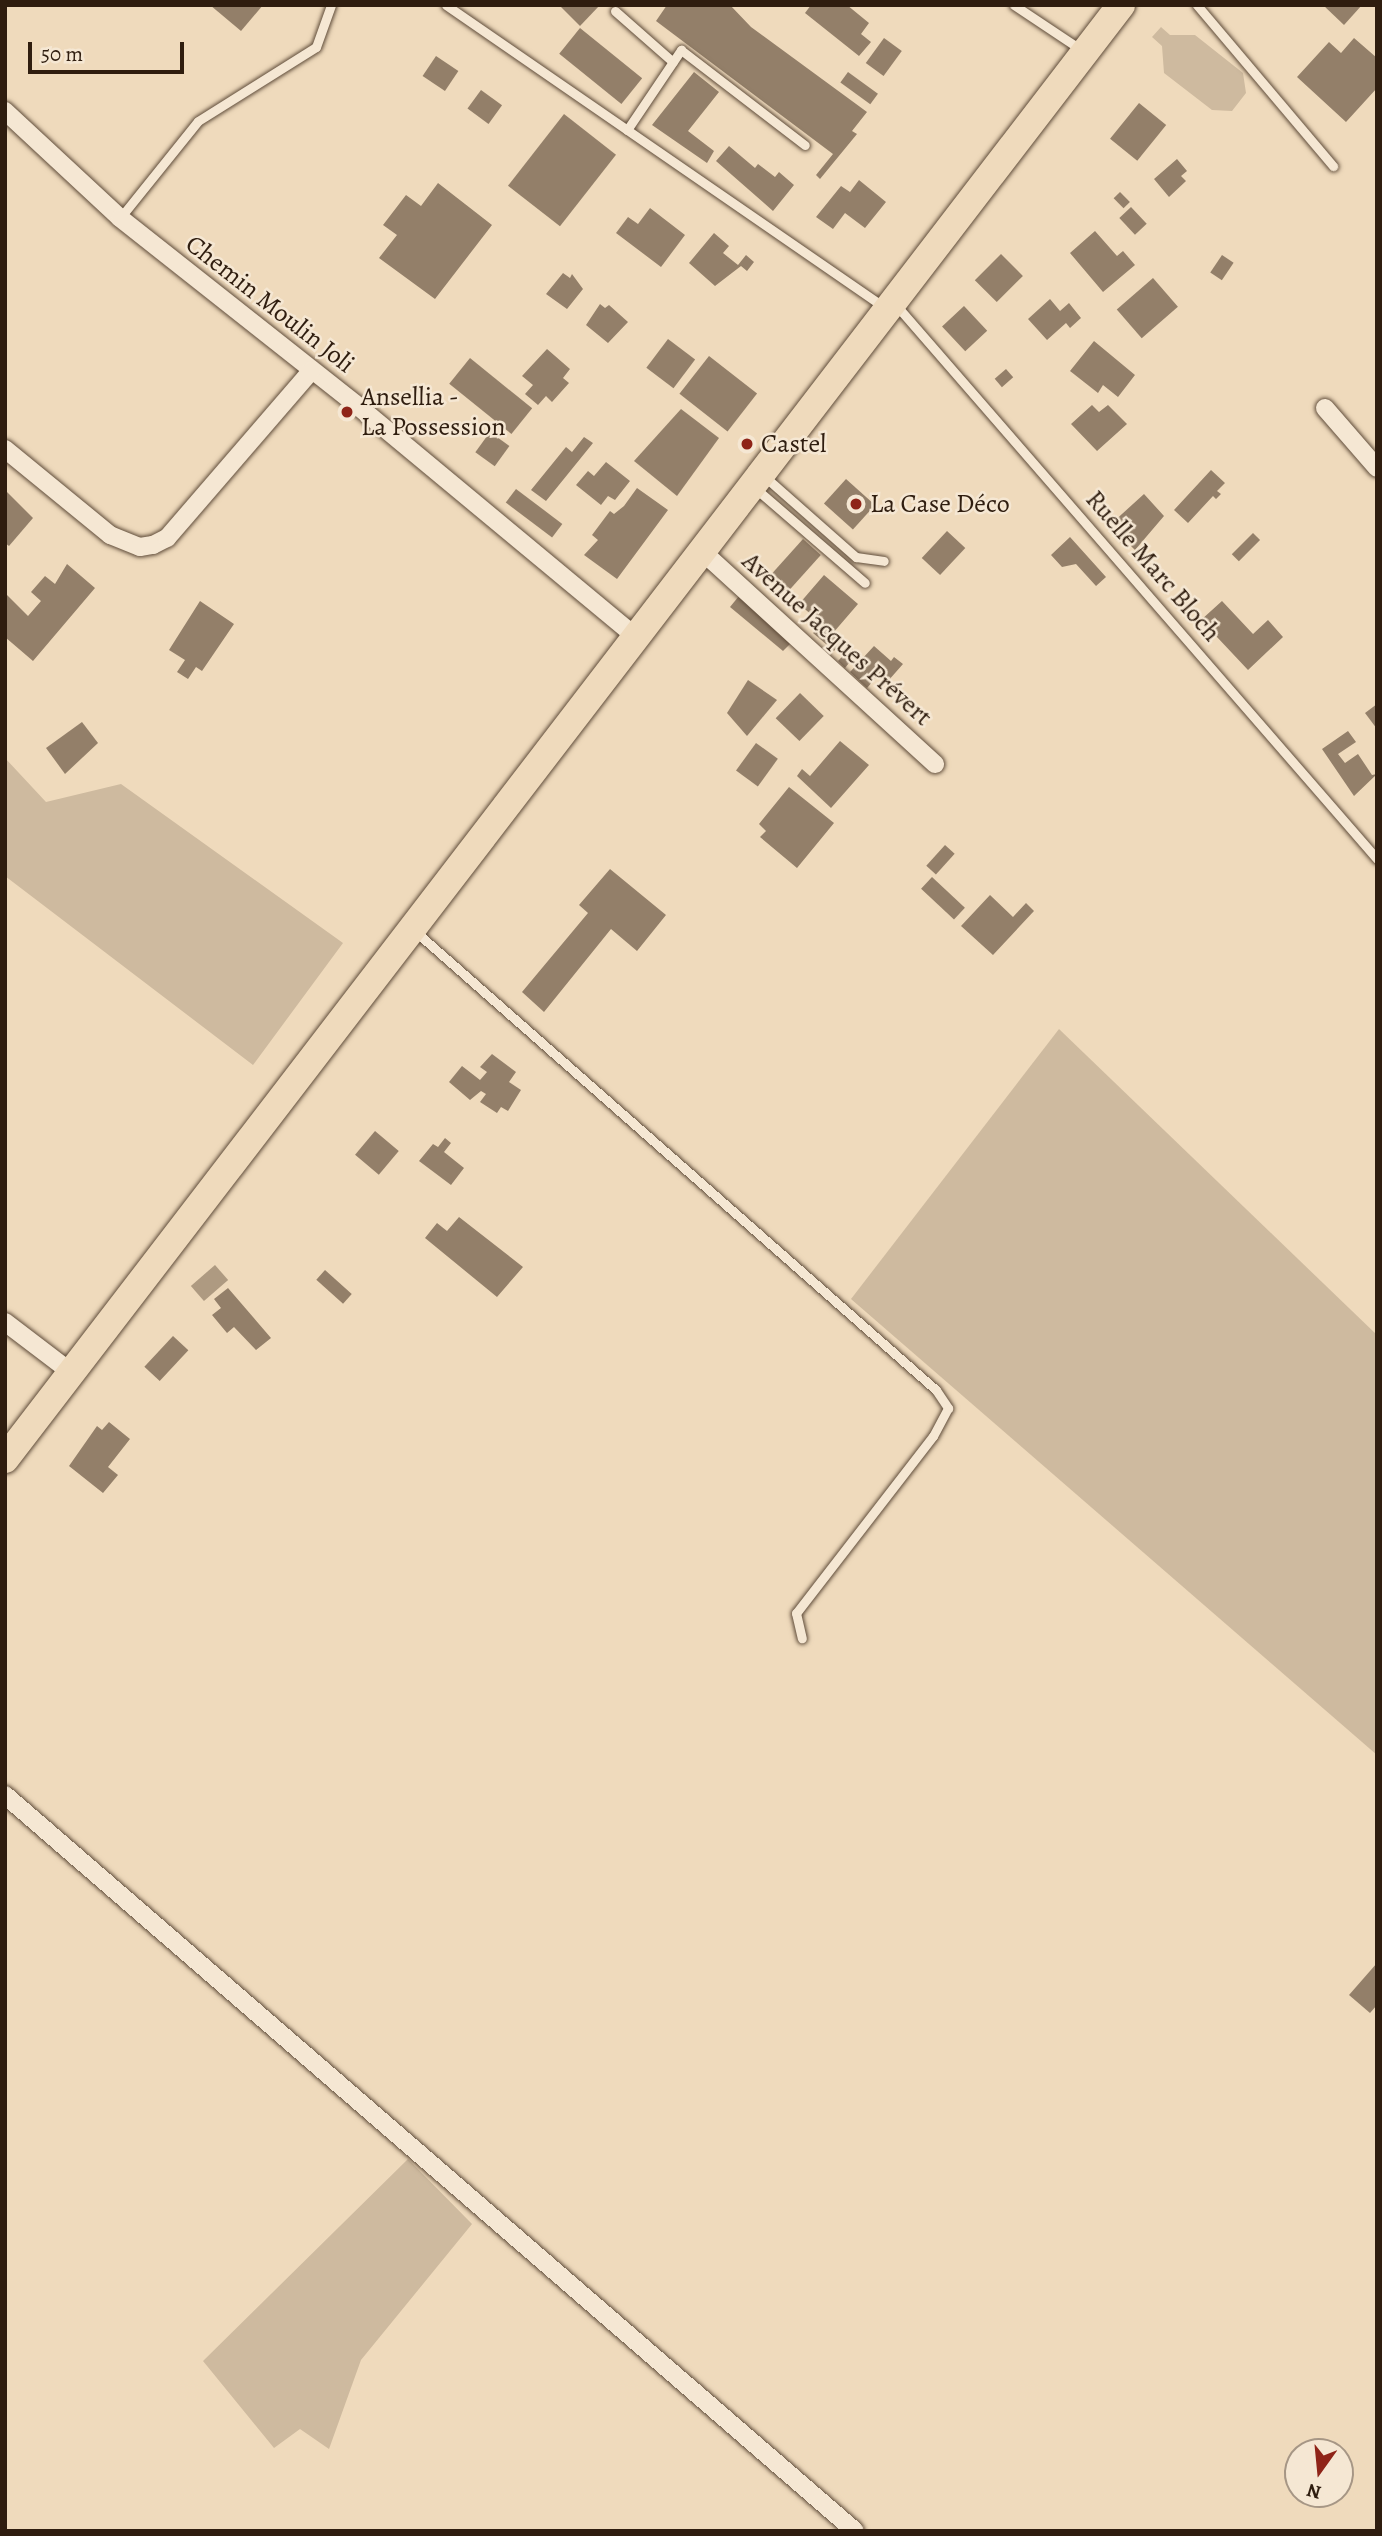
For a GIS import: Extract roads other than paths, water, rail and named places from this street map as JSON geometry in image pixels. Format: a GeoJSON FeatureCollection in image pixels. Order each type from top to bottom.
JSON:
{"type":"FeatureCollection","features":[{"type":"Feature","properties":{"kind":"main road"},"geometry":{"type":"LineString","coordinates":[[5,1459],[638,639],[1121,5]]}},
{"type":"Feature","properties":{"kind":"street","name":"Chemin Moulin Joli"},"geometry":{"type":"LineString","coordinates":[[5,111],[120,218],[638,639]]}},
{"type":"Feature","properties":{"kind":"street"},"geometry":{"type":"LineString","coordinates":[[5,449],[110,535],[140,547],[153,545],[167,538],[311,371]]}},
{"type":"Feature","properties":{"kind":"street"},"geometry":{"type":"LineString","coordinates":[[1325,408],[1377,468]]}},
{"type":"Feature","properties":{"kind":"street","name":"Avenue Jacques Prévert"},"geometry":{"type":"LineString","coordinates":[[704,553],[935,764]]}},
{"type":"Feature","properties":{"kind":"street"},"geometry":{"type":"LineString","coordinates":[[5,1322],[72,1373]]}},
{"type":"Feature","properties":{"kind":"street"},"geometry":{"type":"LineString","coordinates":[[5,1795],[855,2531]]}},
{"type":"Feature","properties":{"kind":"lane"},"geometry":{"type":"LineString","coordinates":[[120,218],[198,121],[316,47],[331,5]]}},
{"type":"Feature","properties":{"kind":"lane","name":"Ruelle Marc Bloch"},"geometry":{"type":"LineString","coordinates":[[446,5],[891,306],[1377,859]]}},
{"type":"Feature","properties":{"kind":"lane"},"geometry":{"type":"LineString","coordinates":[[1014,5],[1085,53]]}},
{"type":"Feature","properties":{"kind":"lane"},"geometry":{"type":"LineString","coordinates":[[1197,5],[1333,166]]}},
{"type":"Feature","properties":{"kind":"lane"},"geometry":{"type":"LineString","coordinates":[[615,11],[673,62]]}},
{"type":"Feature","properties":{"kind":"lane"},"geometry":{"type":"LineString","coordinates":[[628,130],[681,50],[805,145]]}},
{"type":"Feature","properties":{"kind":"lane"},"geometry":{"type":"LineString","coordinates":[[758,481],[856,557],[884,561]]}},
{"type":"Feature","properties":{"kind":"lane"},"geometry":{"type":"LineString","coordinates":[[758,481],[865,583]]}},
{"type":"Feature","properties":{"kind":"lane"},"geometry":{"type":"LineString","coordinates":[[414,930],[936,1390],[948,1408],[933,1436],[796,1613],[802,1638]]}},
{"type":"Feature","properties":{"kind":"place","name":"Ansellia - La Possession"},"geometry":{"type":"Point","coordinates":[347,412]}},
{"type":"Feature","properties":{"kind":"place","name":"Castel"},"geometry":{"type":"Point","coordinates":[747,444]}},
{"type":"Feature","properties":{"kind":"place","name":"La Case Déco"},"geometry":{"type":"Point","coordinates":[856,504]}}]}
